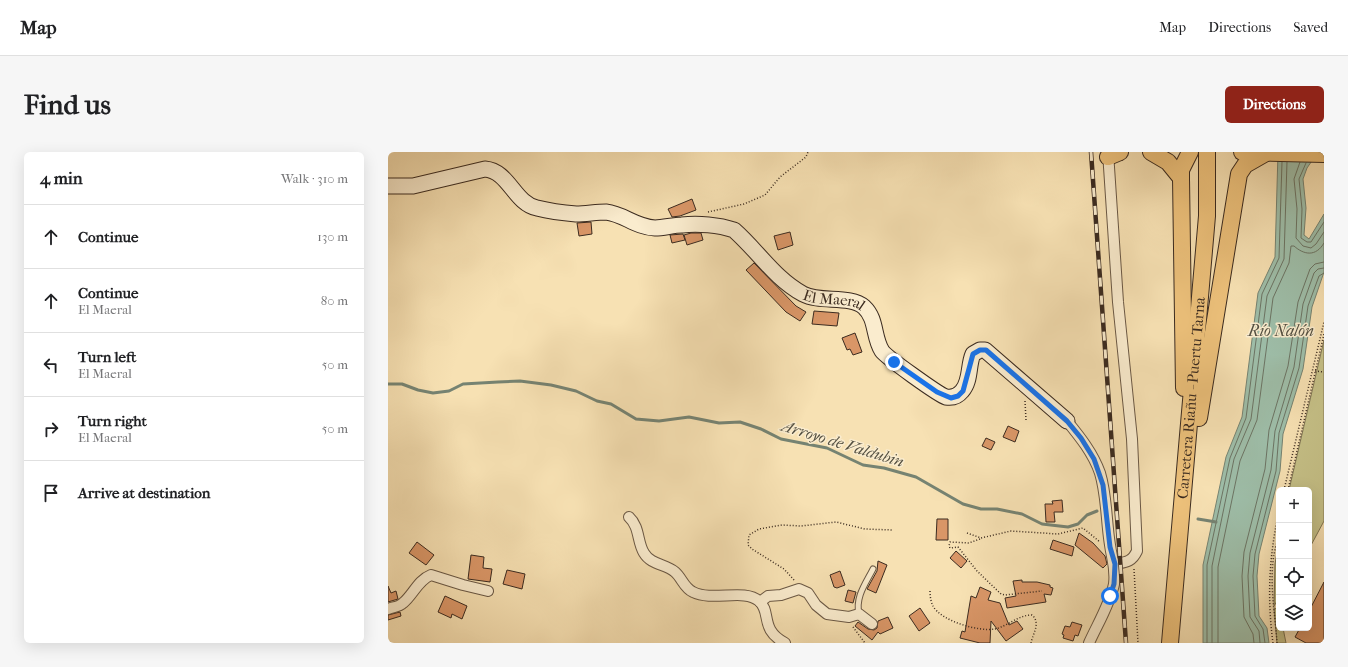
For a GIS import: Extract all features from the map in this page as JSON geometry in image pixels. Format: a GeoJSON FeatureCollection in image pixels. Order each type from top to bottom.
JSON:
{"type":"FeatureCollection","features":[{"type":"Feature","properties":{"kind":"main road"},"geometry":{"type":"LineString","coordinates":[[1151,152],[1168,162],[1181,178]]}},
{"type":"Feature","properties":{"kind":"main road"},"geometry":{"type":"LineString","coordinates":[[1188,446],[1184,413],[1181,321],[1181,178],[1182,170],[1190,152]]}},
{"type":"Feature","properties":{"kind":"main road","name":"Carretera Riañu - Puertu Tarna"},"geometry":{"type":"LineString","coordinates":[[1170,643],[1207,216],[1207,152]]}},
{"type":"Feature","properties":{"kind":"main road"},"geometry":{"type":"LineString","coordinates":[[1228,152],[1235,160],[1239,174]]}},
{"type":"Feature","properties":{"kind":"main road"},"geometry":{"type":"LineString","coordinates":[[1242,152],[1324,154]]}},
{"type":"Feature","properties":{"kind":"main road"},"geometry":{"type":"LineString","coordinates":[[1185,480],[1196,436],[1239,174],[1245,165],[1266,153]]}},
{"type":"Feature","properties":{"kind":"street"},"geometry":{"type":"LineString","coordinates":[[1112,154],[1118,302],[1132,439],[1137,551],[1133,559],[1129,562],[1114,560]]}},
{"type":"Feature","properties":{"kind":"street","name":"El Maeral"},"geometry":{"type":"LineString","coordinates":[[388,186],[413,186],[485,170],[491,170],[503,178],[526,203],[537,208],[575,214],[613,214],[643,226],[661,228],[696,225],[734,230],[779,276],[801,293],[818,299],[847,301],[864,307],[874,322],[877,341],[883,353],[945,396],[951,398],[958,396],[963,391],[973,354],[980,350],[986,350],[1067,421]]}},
{"type":"Feature","properties":{"kind":"street"},"geometry":{"type":"LineString","coordinates":[[1067,421],[1088,447],[1099,472],[1103,485],[1114,560],[1114,584],[1089,643]]}},
{"type":"Feature","properties":{"kind":"street"},"geometry":{"type":"LineString","coordinates":[[629,517],[635,525],[643,553],[648,558],[676,573],[683,584],[691,591],[709,597],[746,595],[760,602],[769,629],[775,637],[785,643]]}},
{"type":"Feature","properties":{"kind":"street"},"geometry":{"type":"LineString","coordinates":[[388,610],[402,604],[425,578],[431,575],[488,591]]}},
{"type":"Feature","properties":{"kind":"street"},"geometry":{"type":"LineString","coordinates":[[760,602],[768,596],[781,595],[795,589],[802,589],[808,593],[821,610],[827,614],[849,618],[859,614],[864,615],[872,624]]}},
{"type":"Feature","properties":{"kind":"lane"},"geometry":{"type":"LineString","coordinates":[[859,614],[859,597],[872,569]]}},
{"type":"Feature","properties":{"kind":"path"},"geometry":{"type":"LineString","coordinates":[[696,225],[699,218],[711,210],[744,204],[765,195],[780,177],[806,157],[808,152]]}},
{"type":"Feature","properties":{"kind":"path"},"geometry":{"type":"LineString","coordinates":[[1289,487],[1324,322]]}},
{"type":"Feature","properties":{"kind":"path"},"geometry":{"type":"LineString","coordinates":[[1285,487],[1324,334]]}},
{"type":"Feature","properties":{"kind":"path"},"geometry":{"type":"LineString","coordinates":[[1314,371],[1324,372]]}},
{"type":"Feature","properties":{"kind":"path"},"geometry":{"type":"LineString","coordinates":[[795,589],[796,585],[794,580],[784,569],[748,545],[749,535],[759,529],[782,525],[800,526],[836,522],[865,529],[892,530]]}},
{"type":"Feature","properties":{"kind":"path"},"geometry":{"type":"LineString","coordinates":[[1273,643],[1269,592],[1271,558],[1277,523]]}},
{"type":"Feature","properties":{"kind":"path"},"geometry":{"type":"LineString","coordinates":[[1042,591],[1005,595],[1001,594],[977,571],[958,547],[950,548],[950,542],[969,543],[981,538],[1011,531],[1058,534],[1083,528],[1087,529],[1114,560]]}},
{"type":"Feature","properties":{"kind":"path"},"geometry":{"type":"LineString","coordinates":[[967,533],[981,538]]}},
{"type":"Feature","properties":{"kind":"path"},"geometry":{"type":"LineString","coordinates":[[1276,548],[1272,592],[1276,643]]}},
{"type":"Feature","properties":{"kind":"path"},"geometry":{"type":"LineString","coordinates":[[1133,559],[1138,643]]}},
{"type":"Feature","properties":{"kind":"path"},"geometry":{"type":"LineString","coordinates":[[930,591],[931,601],[937,611],[953,622],[976,628],[993,629],[1026,615],[1032,615],[1036,620],[1036,625],[1031,643]]}},
{"type":"Feature","properties":{"kind":"path"},"geometry":{"type":"LineString","coordinates":[[849,618],[857,634],[865,643]]}},
{"type":"Feature","properties":{"kind":"shaded area"},"geometry":{"type":"Polygon","coordinates":[[[1324,340],[1324,521],[1312,543],[1312,487],[1290,487],[1324,340]]]}},
{"type":"Feature","properties":{"kind":"shaded area"},"geometry":{"type":"Polygon","coordinates":[[[1276,558],[1276,603],[1274,606],[1276,558]]]}},
{"type":"Feature","properties":{"kind":"shaded area"},"geometry":{"type":"Polygon","coordinates":[[[1274,608],[1276,609],[1276,631],[1284,631],[1286,643],[1277,643],[1274,608]]]}},
{"type":"Feature","properties":{"kind":"water","name":"Río Nalón"},"geometry":{"type":"Polygon","coordinates":[[[1278,152],[1318,152],[1307,168],[1303,179],[1306,208],[1304,235],[1309,239],[1324,214],[1324,272],[1312,307],[1303,369],[1283,434],[1280,471],[1259,554],[1257,576],[1259,616],[1267,628],[1269,643],[1203,643],[1203,565],[1226,457],[1242,417],[1258,293],[1275,257],[1278,152]]]}},
{"type":"Feature","properties":{"kind":"building"},"geometry":{"type":"Polygon","coordinates":[[[692,199],[696,210],[680,216],[672,217],[668,209],[692,199]]]}},
{"type":"Feature","properties":{"kind":"building"},"geometry":{"type":"Polygon","coordinates":[[[591,222],[592,234],[579,236],[577,223],[591,222]]]}},
{"type":"Feature","properties":{"kind":"building"},"geometry":{"type":"Polygon","coordinates":[[[790,232],[793,245],[778,250],[774,236],[790,232]]]}},
{"type":"Feature","properties":{"kind":"building"},"geometry":{"type":"Polygon","coordinates":[[[701,233],[703,240],[687,245],[684,235],[701,233]]]}},
{"type":"Feature","properties":{"kind":"building"},"geometry":{"type":"Polygon","coordinates":[[[683,234],[685,240],[672,243],[670,235],[683,234]]]}},
{"type":"Feature","properties":{"kind":"building"},"geometry":{"type":"Polygon","coordinates":[[[754,263],[796,306],[806,312],[800,321],[786,312],[746,270],[754,263]]]}},
{"type":"Feature","properties":{"kind":"building"},"geometry":{"type":"Polygon","coordinates":[[[814,311],[839,313],[837,326],[812,324],[814,311]]]}},
{"type":"Feature","properties":{"kind":"building"},"geometry":{"type":"Polygon","coordinates":[[[855,333],[862,352],[853,355],[850,349],[847,350],[842,338],[855,333]]]}},
{"type":"Feature","properties":{"kind":"building"},"geometry":{"type":"Polygon","coordinates":[[[1008,426],[1019,431],[1015,442],[1003,437],[1008,426]]]}},
{"type":"Feature","properties":{"kind":"building"},"geometry":{"type":"Polygon","coordinates":[[[986,438],[995,442],[991,450],[982,446],[986,438]]]}},
{"type":"Feature","properties":{"kind":"building"},"geometry":{"type":"Polygon","coordinates":[[[1062,500],[1063,512],[1054,512],[1055,522],[1046,522],[1045,504],[1053,504],[1052,501],[1062,500]]]}},
{"type":"Feature","properties":{"kind":"building"},"geometry":{"type":"Polygon","coordinates":[[[937,519],[948,519],[948,540],[936,540],[937,519]]]}},
{"type":"Feature","properties":{"kind":"building"},"geometry":{"type":"Polygon","coordinates":[[[1079,533],[1093,543],[1105,556],[1107,564],[1103,568],[1075,545],[1079,533]]]}},
{"type":"Feature","properties":{"kind":"building"},"geometry":{"type":"Polygon","coordinates":[[[1053,540],[1074,547],[1072,556],[1050,549],[1053,540]]]}},
{"type":"Feature","properties":{"kind":"building"},"geometry":{"type":"Polygon","coordinates":[[[417,542],[434,555],[426,565],[409,553],[417,542]]]}},
{"type":"Feature","properties":{"kind":"building"},"geometry":{"type":"Polygon","coordinates":[[[956,551],[967,561],[961,568],[950,558],[956,551]]]}},
{"type":"Feature","properties":{"kind":"building"},"geometry":{"type":"Polygon","coordinates":[[[471,555],[484,557],[483,568],[492,569],[490,582],[468,579],[471,555]]]}},
{"type":"Feature","properties":{"kind":"building"},"geometry":{"type":"Polygon","coordinates":[[[878,561],[887,565],[876,593],[867,589],[877,571],[878,561]]]}},
{"type":"Feature","properties":{"kind":"building"},"geometry":{"type":"Polygon","coordinates":[[[507,570],[525,574],[522,589],[503,584],[507,570]]]}},
{"type":"Feature","properties":{"kind":"building"},"geometry":{"type":"Polygon","coordinates":[[[840,571],[845,585],[837,588],[834,587],[830,575],[840,571]]]}},
{"type":"Feature","properties":{"kind":"building"},"geometry":{"type":"Polygon","coordinates":[[[1022,580],[1022,582],[1037,582],[1050,585],[1050,587],[1053,588],[1051,595],[1044,594],[1046,602],[1007,608],[1005,598],[1016,596],[1013,581],[1022,580]]]}},
{"type":"Feature","properties":{"kind":"building"},"geometry":{"type":"Polygon","coordinates":[[[1324,582],[1324,643],[1306,643],[1295,637],[1298,631],[1312,631],[1312,605],[1324,582]]]}},
{"type":"Feature","properties":{"kind":"building"},"geometry":{"type":"Polygon","coordinates":[[[388,586],[391,593],[396,591],[398,599],[388,602],[388,586]]]}},
{"type":"Feature","properties":{"kind":"building"},"geometry":{"type":"Polygon","coordinates":[[[980,587],[991,592],[988,600],[1000,603],[1009,625],[1017,621],[1023,629],[1006,641],[991,621],[990,643],[980,643],[960,638],[962,631],[965,632],[971,596],[976,598],[980,587]]]}},
{"type":"Feature","properties":{"kind":"building"},"geometry":{"type":"Polygon","coordinates":[[[848,590],[856,592],[853,603],[845,601],[848,590]]]}},
{"type":"Feature","properties":{"kind":"building"},"geometry":{"type":"Polygon","coordinates":[[[445,596],[467,606],[462,619],[452,614],[451,618],[438,612],[445,596]]]}},
{"type":"Feature","properties":{"kind":"building"},"geometry":{"type":"Polygon","coordinates":[[[920,608],[930,623],[919,631],[909,616],[920,608]]]}},
{"type":"Feature","properties":{"kind":"building"},"geometry":{"type":"Polygon","coordinates":[[[400,612],[401,616],[388,620],[388,615],[400,612]]]}},
{"type":"Feature","properties":{"kind":"building"},"geometry":{"type":"Polygon","coordinates":[[[888,617],[893,628],[880,634],[878,632],[872,640],[855,626],[858,622],[868,629],[874,630],[877,628],[878,621],[888,617]]]}},
{"type":"Feature","properties":{"kind":"building"},"geometry":{"type":"Polygon","coordinates":[[[1072,622],[1082,625],[1078,636],[1075,635],[1073,641],[1063,638],[1064,635],[1062,634],[1065,626],[1070,627],[1072,622]]]}},
{"type":"Feature","properties":{"kind":"waterway","name":"Arroyo de Valdubin"},"geometry":{"type":"LineString","coordinates":[[388,384],[402,384],[418,390],[433,393],[449,391],[463,384],[520,381],[551,385],[576,391],[597,401],[611,404],[636,419],[659,421],[689,417],[719,423],[740,422],[761,429],[781,439],[827,448],[863,465],[884,468],[916,477],[963,504],[981,509],[997,509],[1022,514],[1042,524],[1068,527],[1078,524],[1087,515],[1097,511]]}},
{"type":"Feature","properties":{"kind":"waterway","name":"Arroyo de Valdubin"},"geometry":{"type":"LineString","coordinates":[[1198,519],[1216,522]]}},
{"type":"Feature","properties":{"kind":"railway"},"geometry":{"type":"LineString","coordinates":[[1091,152],[1126,643]]}},
{"type":"Feature","properties":{"kind":"route"},"geometry":{"type":"LineString","coordinates":[[894,362],[908,370],[937,392],[951,398],[958,396],[963,391],[970,371],[973,354],[976,351],[986,350],[1042,400],[1054,408],[1067,421],[1088,447],[1103,485],[1110,547],[1115,564],[1114,584],[1110,596]]}}]}
